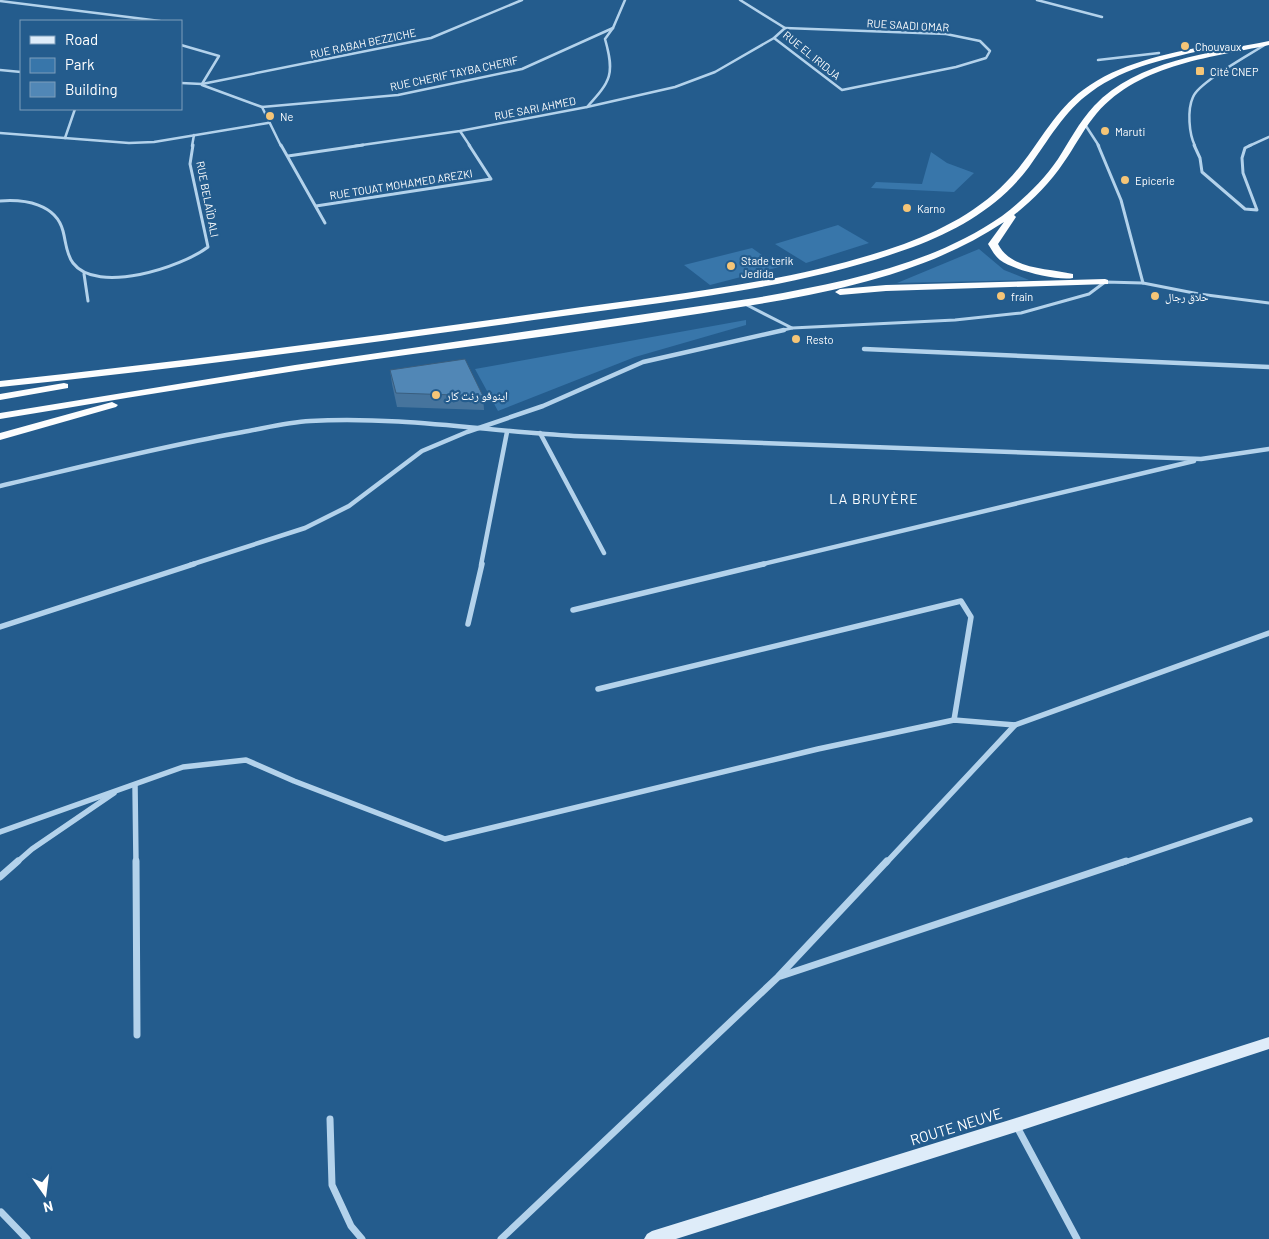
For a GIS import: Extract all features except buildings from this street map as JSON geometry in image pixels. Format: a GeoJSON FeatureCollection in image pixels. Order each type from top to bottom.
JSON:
{"type":"FeatureCollection","features":[{"type":"Feature","properties":{"kind":"highway"},"geometry":{"type":"LineString","coordinates":[[0,416],[286,368],[622,322],[743,303],[820,290],[912,263],[968,240],[1008,216],[1051,174],[1083,123],[1106,99],[1132,82],[1172,66],[1268,41]]}},
{"type":"Feature","properties":{"kind":"highway"},"geometry":{"type":"LineString","coordinates":[[0,397],[245,357],[741,287],[808,274],[889,252],[952,226],[995,198],[1017,176],[1071,105],[1090,88],[1123,72],[1159,59],[1268,41]]}},
{"type":"Feature","properties":{"kind":"highway"},"geometry":{"type":"LineString","coordinates":[[1019,206],[993,244],[1000,257],[1029,268],[1105,282]]}},
{"type":"Feature","properties":{"kind":"highway"},"geometry":{"type":"LineString","coordinates":[[743,303],[886,288],[1105,282]]}},
{"type":"Feature","properties":{"kind":"highway"},"geometry":{"type":"LineString","coordinates":[[0,384],[245,357]]}},
{"type":"Feature","properties":{"kind":"highway"},"geometry":{"type":"LineString","coordinates":[[0,438],[130,400],[286,368]]}},
{"type":"Feature","properties":{"kind":"main road","name":"ROUTE NEUVE"},"geometry":{"type":"LineString","coordinates":[[652,1239],[1016,1125],[1269,1042]]}},
{"type":"Feature","properties":{"kind":"street","name":"RUE RABAH BEZZICHE"},"geometry":{"type":"LineString","coordinates":[[202,84],[431,38],[522,0]]}},
{"type":"Feature","properties":{"kind":"street"},"geometry":{"type":"LineString","coordinates":[[587,107],[607,86],[614,68],[605,39],[613,28],[625,0]]}},
{"type":"Feature","properties":{"kind":"street","name":"RUE EL IRIDJA"},"geometry":{"type":"LineString","coordinates":[[740,0],[785,28],[774,38],[842,90]]}},
{"type":"Feature","properties":{"kind":"street"},"geometry":{"type":"LineString","coordinates":[[1037,0],[1102,17]]}},
{"type":"Feature","properties":{"kind":"street"},"geometry":{"type":"LineString","coordinates":[[0,1],[152,20]]}},
{"type":"Feature","properties":{"kind":"street","name":"RUE CHERIF TAYBA CHERIF"},"geometry":{"type":"LineString","coordinates":[[262,107],[398,95],[522,69],[613,28]]}},
{"type":"Feature","properties":{"kind":"street","name":"RUE SAADI OMAR"},"geometry":{"type":"LineString","coordinates":[[785,28],[946,34],[980,41],[990,51],[986,58],[956,67],[842,90]]}},
{"type":"Feature","properties":{"kind":"street","name":"RUE SARI AHMED"},"geometry":{"type":"LineString","coordinates":[[288,156],[460,131],[587,107],[675,87],[715,72],[774,38]]}},
{"type":"Feature","properties":{"kind":"street"},"geometry":{"type":"LineString","coordinates":[[1268,41],[1207,82],[1194,96],[1190,133],[1200,158],[1202,172],[1245,210],[1257,210],[1255,198],[1243,177],[1241,160],[1245,148],[1269,137]]}},
{"type":"Feature","properties":{"kind":"street"},"geometry":{"type":"LineString","coordinates":[[182,45],[219,56],[202,84]]}},
{"type":"Feature","properties":{"kind":"street"},"geometry":{"type":"LineString","coordinates":[[1098,60],[1159,53]]}},
{"type":"Feature","properties":{"kind":"street"},"geometry":{"type":"LineString","coordinates":[[0,70],[20,72]]}},
{"type":"Feature","properties":{"kind":"street"},"geometry":{"type":"LineString","coordinates":[[182,83],[202,84],[262,107],[268,123],[325,223]]}},
{"type":"Feature","properties":{"kind":"street"},"geometry":{"type":"LineString","coordinates":[[65,138],[75,110]]}},
{"type":"Feature","properties":{"kind":"street"},"geometry":{"type":"LineString","coordinates":[[0,133],[129,143],[268,123]]}},
{"type":"Feature","properties":{"kind":"street"},"geometry":{"type":"LineString","coordinates":[[1083,123],[1097,140],[1108,164],[1125,213],[1143,283]]}},
{"type":"Feature","properties":{"kind":"street","name":"RUE TOUAT MOHAMED AREZKI"},"geometry":{"type":"LineString","coordinates":[[316,206],[491,179],[460,131]]}},
{"type":"Feature","properties":{"kind":"street","name":"RUE BELAÏD ALI"},"geometry":{"type":"LineString","coordinates":[[84,274],[104,278],[159,269],[203,253],[208,247],[190,164],[194,135]]}},
{"type":"Feature","properties":{"kind":"street"},"geometry":{"type":"LineString","coordinates":[[0,201],[12,200],[44,205],[55,212],[61,223],[72,263],[84,274],[88,301]]}},
{"type":"Feature","properties":{"kind":"street"},"geometry":{"type":"LineString","coordinates":[[0,626],[305,528],[349,506],[422,451],[543,406],[642,362],[792,328],[955,320],[1021,313],[1089,294],[1105,282],[1143,283],[1199,294],[1269,302]]}},
{"type":"Feature","properties":{"kind":"street"},"geometry":{"type":"LineString","coordinates":[[743,303],[792,328]]}},
{"type":"Feature","properties":{"kind":"street"},"geometry":{"type":"LineString","coordinates":[[864,350],[1269,366]]}},
{"type":"Feature","properties":{"kind":"street"},"geometry":{"type":"LineString","coordinates":[[0,486],[202,439],[309,421],[392,420],[486,426],[508,432],[574,436],[1201,459]]}},
{"type":"Feature","properties":{"kind":"street"},"geometry":{"type":"LineString","coordinates":[[468,624],[489,532],[508,432]]}},
{"type":"Feature","properties":{"kind":"street"},"geometry":{"type":"LineString","coordinates":[[540,433],[604,552]]}},
{"type":"Feature","properties":{"kind":"street"},"geometry":{"type":"LineString","coordinates":[[572,610],[1201,459],[1269,449]]}},
{"type":"Feature","properties":{"kind":"street"},"geometry":{"type":"LineString","coordinates":[[598,689],[961,601],[971,617],[954,720]]}},
{"type":"Feature","properties":{"kind":"street"},"geometry":{"type":"LineString","coordinates":[[0,832],[183,767],[246,760],[294,781],[445,839],[593,805],[818,749],[954,720],[1015,725],[1269,633]]}},
{"type":"Feature","properties":{"kind":"street"},"geometry":{"type":"LineString","coordinates":[[501,1239],[778,977],[1015,725]]}},
{"type":"Feature","properties":{"kind":"street"},"geometry":{"type":"LineString","coordinates":[[135,785],[137,1035]]}},
{"type":"Feature","properties":{"kind":"street"},"geometry":{"type":"LineString","coordinates":[[0,877],[32,849],[120,789]]}},
{"type":"Feature","properties":{"kind":"street"},"geometry":{"type":"LineString","coordinates":[[778,977],[1250,820]]}},
{"type":"Feature","properties":{"kind":"street"},"geometry":{"type":"LineString","coordinates":[[330,1119],[332,1184],[352,1226],[362,1239]]}},
{"type":"Feature","properties":{"kind":"street"},"geometry":{"type":"LineString","coordinates":[[1016,1125],[1077,1239]]}},
{"type":"Feature","properties":{"kind":"street"},"geometry":{"type":"LineString","coordinates":[[1,1212],[27,1239]]}},
{"type":"Feature","properties":{"kind":"green space"},"geometry":{"type":"Polygon","coordinates":[[[931,152],[947,163],[974,173],[954,192],[871,188],[876,182],[922,184],[931,152]]]}},
{"type":"Feature","properties":{"kind":"green space"},"geometry":{"type":"Polygon","coordinates":[[[838,225],[869,243],[806,263],[775,244],[838,225]]]}},
{"type":"Feature","properties":{"kind":"green space","name":"Stade terik Jedida"},"geometry":{"type":"Polygon","coordinates":[[[752,248],[779,267],[710,285],[684,265],[752,248]]]}},
{"type":"Feature","properties":{"kind":"green space"},"geometry":{"type":"Polygon","coordinates":[[[979,249],[1004,270],[1029,280],[897,283],[979,249]]]}},
{"type":"Feature","properties":{"kind":"green space"},"geometry":{"type":"Polygon","coordinates":[[[746,320],[746,325],[635,357],[498,411],[475,369],[746,320]]]}},
{"type":"Feature","properties":{"kind":"place","name":"Chouvaux"},"geometry":{"type":"Point","coordinates":[1185,46]}},
{"type":"Feature","properties":{"kind":"place","name":"Cité CNEP"},"geometry":{"type":"Point","coordinates":[1200,71]}},
{"type":"Feature","properties":{"kind":"place","name":"Ne"},"geometry":{"type":"Point","coordinates":[270,116]}},
{"type":"Feature","properties":{"kind":"place","name":"Maruti"},"geometry":{"type":"Point","coordinates":[1105,131]}},
{"type":"Feature","properties":{"kind":"place","name":"Epicerie"},"geometry":{"type":"Point","coordinates":[1125,180]}},
{"type":"Feature","properties":{"kind":"place","name":"Karno"},"geometry":{"type":"Point","coordinates":[907,208]}},
{"type":"Feature","properties":{"kind":"place","name":"Stade terik Jedida"},"geometry":{"type":"Point","coordinates":[731,266]}},
{"type":"Feature","properties":{"kind":"place","name":"frain"},"geometry":{"type":"Point","coordinates":[1001,296]}},
{"type":"Feature","properties":{"kind":"place","name":"حلاق رجال"},"geometry":{"type":"Point","coordinates":[1155,296]}},
{"type":"Feature","properties":{"kind":"place","name":"Resto"},"geometry":{"type":"Point","coordinates":[796,339]}},
{"type":"Feature","properties":{"kind":"place","name":"اينوفو رنت كار"},"geometry":{"type":"Point","coordinates":[436,395]}},
{"type":"Feature","properties":{"kind":"district","name":"LA BRUYÈRE"},"geometry":{"type":"Point","coordinates":[874,498]}}]}
